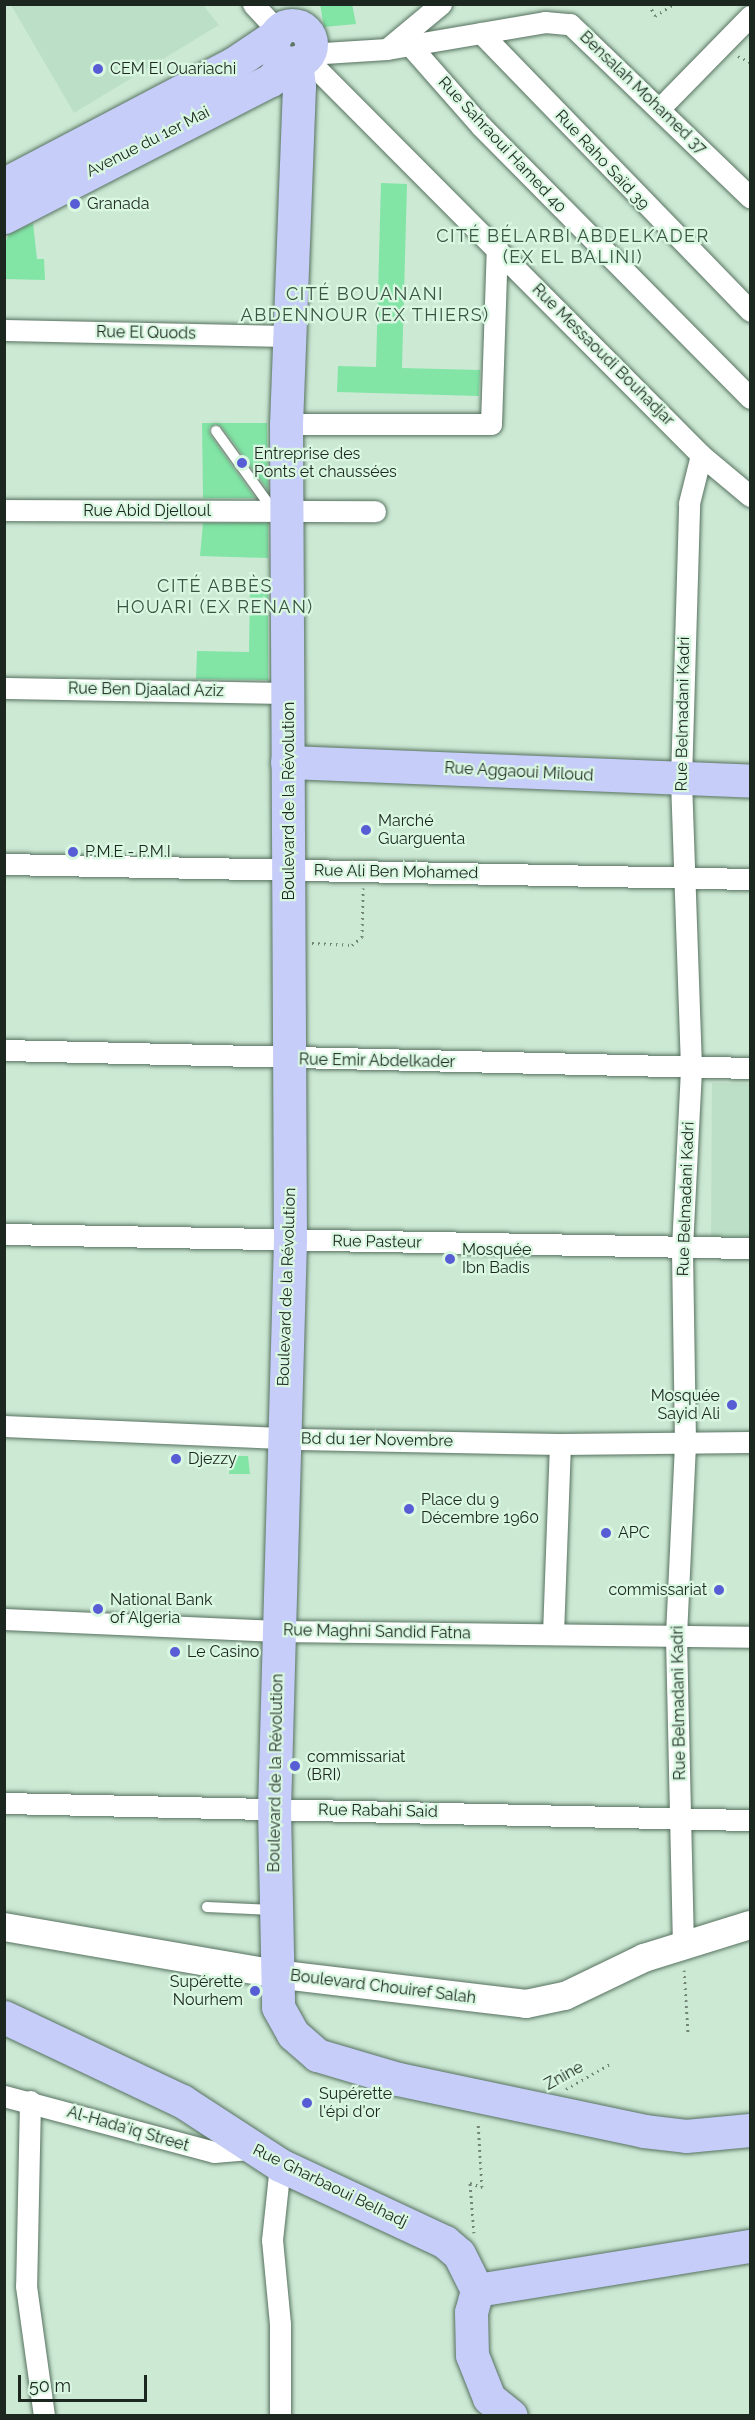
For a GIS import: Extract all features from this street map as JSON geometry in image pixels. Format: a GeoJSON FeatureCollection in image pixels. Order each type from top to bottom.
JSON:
{"type":"FeatureCollection","features":[{"type":"Feature","properties":{"kind":"main road","name":"Avenue du 1er Mai"},"geometry":{"type":"LineString","coordinates":[[4,184],[293,34]]}},
{"type":"Feature","properties":{"kind":"main road","name":"Avenue du 1er Mai"},"geometry":{"type":"LineString","coordinates":[[4,217],[271,80],[293,34]]}},
{"type":"Feature","properties":{"kind":"main road","name":"Boulevard de la Révolution"},"geometry":{"type":"LineString","coordinates":[[293,34],[300,86],[281,511],[288,693],[291,1059],[290,1439],[278,1631],[274,1809],[275,1974],[278,2007],[293,2034],[317,2055],[398,2079],[530,2109],[686,2136],[750,2130]]}},
{"type":"Feature","properties":{"kind":"main road","name":"Rue Aggaoui Miloud"},"geometry":{"type":"LineString","coordinates":[[288,762],[750,781]]}},
{"type":"Feature","properties":{"kind":"main road","name":"Boulevard Chouiref Salah"},"geometry":{"type":"LineString","coordinates":[[4,1927],[275,1974],[526,2004],[565,1996],[644,1958],[750,1924]]}},
{"type":"Feature","properties":{"kind":"main road","name":"Rue Gharbaoui Belhadj"},"geometry":{"type":"LineString","coordinates":[[4,2017],[182,2101],[266,2157],[445,2242],[459,2254],[477,2290]]}},
{"type":"Feature","properties":{"kind":"main road"},"geometry":{"type":"LineString","coordinates":[[498,2410],[477,2375],[469,2333],[477,2290],[750,2247]]}},
{"type":"Feature","properties":{"kind":"street","name":"Rue Messaoudi Bouhadjar"},"geometry":{"type":"LineString","coordinates":[[253,4],[293,34],[701,455],[750,496]]}},
{"type":"Feature","properties":{"kind":"street"},"geometry":{"type":"LineString","coordinates":[[387,49],[441,4]]}},
{"type":"Feature","properties":{"kind":"street"},"geometry":{"type":"LineString","coordinates":[[659,109],[750,16]]}},
{"type":"Feature","properties":{"kind":"street","name":"Bensalah Mohamed 37"},"geometry":{"type":"LineString","coordinates":[[293,34],[387,49],[408,43],[545,22],[570,24],[750,197]]}},
{"type":"Feature","properties":{"kind":"street","name":"Rue Raho Saïd 39"},"geometry":{"type":"LineString","coordinates":[[481,33],[750,311]]}},
{"type":"Feature","properties":{"kind":"street","name":"Rue Sahraoui Hamed 40"},"geometry":{"type":"LineString","coordinates":[[408,43],[481,126],[750,398]]}},
{"type":"Feature","properties":{"kind":"street"},"geometry":{"type":"LineString","coordinates":[[286,424],[491,424],[497,247]]}},
{"type":"Feature","properties":{"kind":"street","name":"Rue El Quods"},"geometry":{"type":"LineString","coordinates":[[4,330],[288,336]]}},
{"type":"Feature","properties":{"kind":"street","name":"Rue Belmadani Kadri"},"geometry":{"type":"LineString","coordinates":[[683,1946],[676,1635],[685,1442],[682,1247],[691,1067],[681,779],[689,502],[701,455]]}},
{"type":"Feature","properties":{"kind":"street","name":"Rue Abid Djelloul"},"geometry":{"type":"LineString","coordinates":[[4,510],[375,512]]}},
{"type":"Feature","properties":{"kind":"street","name":"Rue Ben Djaalad Aziz"},"geometry":{"type":"LineString","coordinates":[[4,688],[288,693]]}},
{"type":"Feature","properties":{"kind":"street","name":"Rue Ali Ben Mohamed"},"geometry":{"type":"LineString","coordinates":[[4,864],[750,879]]}},
{"type":"Feature","properties":{"kind":"street","name":"Rue Emir Abdelkader"},"geometry":{"type":"LineString","coordinates":[[4,1050],[291,1059],[750,1068]]}},
{"type":"Feature","properties":{"kind":"street","name":"Rue Pasteur"},"geometry":{"type":"LineString","coordinates":[[4,1234],[750,1248]]}},
{"type":"Feature","properties":{"kind":"street","name":"Bd du 1er Novembre"},"geometry":{"type":"LineString","coordinates":[[4,1426],[290,1439],[560,1444],[750,1442]]}},
{"type":"Feature","properties":{"kind":"street"},"geometry":{"type":"LineString","coordinates":[[553,1634],[560,1444]]}},
{"type":"Feature","properties":{"kind":"street","name":"Rue Maghni Sandid Fatna"},"geometry":{"type":"LineString","coordinates":[[4,1619],[278,1631],[750,1637]]}},
{"type":"Feature","properties":{"kind":"street","name":"Rue Rabahi Said"},"geometry":{"type":"LineString","coordinates":[[4,1803],[750,1820]]}},
{"type":"Feature","properties":{"kind":"street","name":"Al-Hada'iq Street"},"geometry":{"type":"LineString","coordinates":[[4,2096],[213,2152],[266,2157]]}},
{"type":"Feature","properties":{"kind":"street"},"geometry":{"type":"LineString","coordinates":[[30,2102],[26,2286],[44,2415]]}},
{"type":"Feature","properties":{"kind":"street"},"geometry":{"type":"LineString","coordinates":[[266,2157],[280,2324],[280,2415]]}},
{"type":"Feature","properties":{"kind":"lane"},"geometry":{"type":"LineString","coordinates":[[216,431],[281,511]]}},
{"type":"Feature","properties":{"kind":"lane"},"geometry":{"type":"LineString","coordinates":[[207,1907],[275,1910]]}},
{"type":"Feature","properties":{"kind":"path"},"geometry":{"type":"LineString","coordinates":[[649,4],[655,16],[674,4]]}},
{"type":"Feature","properties":{"kind":"path"},"geometry":{"type":"LineString","coordinates":[[290,942],[352,945],[362,937],[364,871]]}},
{"type":"Feature","properties":{"kind":"path"},"geometry":{"type":"LineString","coordinates":[[683,1946],[688,2034]]}},
{"type":"Feature","properties":{"kind":"path","name":"Znine"},"geometry":{"type":"LineString","coordinates":[[530,2109],[610,2064]]}},
{"type":"Feature","properties":{"kind":"path"},"geometry":{"type":"LineString","coordinates":[[474,2240],[470,2183],[482,2187],[476,2096]]}},
{"type":"Feature","properties":{"kind":"shaded area","name":"CEM El Ouariachi"},"geometry":{"type":"Polygon","coordinates":[[[11,5],[203,5],[219,25],[74,113],[11,5]]]}},
{"type":"Feature","properties":{"kind":"shaded area"},"geometry":{"type":"Polygon","coordinates":[[[712,1083],[750,1084],[750,1237],[711,1238],[712,1083]]]}},
{"type":"Feature","properties":{"kind":"building"},"geometry":{"type":"Polygon","coordinates":[[[320,4],[352,4],[356,24],[324,27],[320,4]]]}},
{"type":"Feature","properties":{"kind":"building"},"geometry":{"type":"Polygon","coordinates":[[[381,183],[407,184],[402,368],[480,370],[479,396],[337,392],[338,366],[376,367],[381,183]]]}},
{"type":"Feature","properties":{"kind":"building"},"geometry":{"type":"Polygon","coordinates":[[[33,223],[37,259],[44,259],[45,280],[4,279],[4,245],[9,234],[33,223]]]}},
{"type":"Feature","properties":{"kind":"building"},"geometry":{"type":"Polygon","coordinates":[[[202,423],[267,423],[268,490],[222,427],[215,424],[209,428],[210,435],[255,498],[203,498],[202,423]]]}},
{"type":"Feature","properties":{"kind":"building"},"geometry":{"type":"Polygon","coordinates":[[[203,523],[268,523],[268,558],[200,556],[203,523]]]}},
{"type":"Feature","properties":{"kind":"building"},"geometry":{"type":"Polygon","coordinates":[[[250,584],[268,584],[268,680],[196,679],[197,651],[249,652],[250,584]]]}},
{"type":"Feature","properties":{"kind":"building"},"geometry":{"type":"Polygon","coordinates":[[[230,1456],[248,1456],[250,1474],[229,1474],[230,1456]]]}},
{"type":"Feature","properties":{"kind":"place","name":"CEM El Ouariachi"},"geometry":{"type":"Point","coordinates":[98,69]}},
{"type":"Feature","properties":{"kind":"place","name":"Granada"},"geometry":{"type":"Point","coordinates":[75,204]}},
{"type":"Feature","properties":{"kind":"place","name":"Entreprise des Ponts et chaussées"},"geometry":{"type":"Point","coordinates":[242,463]}},
{"type":"Feature","properties":{"kind":"place","name":"Marché Guarguenta"},"geometry":{"type":"Point","coordinates":[366,830]}},
{"type":"Feature","properties":{"kind":"place","name":"P.M.E - P.M.I"},"geometry":{"type":"Point","coordinates":[73,852]}},
{"type":"Feature","properties":{"kind":"place","name":"Mosquée Ibn Badis"},"geometry":{"type":"Point","coordinates":[450,1259]}},
{"type":"Feature","properties":{"kind":"place","name":"Mosquée Sayid Ali"},"geometry":{"type":"Point","coordinates":[732,1405]}},
{"type":"Feature","properties":{"kind":"place","name":"Djezzy"},"geometry":{"type":"Point","coordinates":[176,1459]}},
{"type":"Feature","properties":{"kind":"place","name":"Place du 9 Décembre 1960"},"geometry":{"type":"Point","coordinates":[409,1509]}},
{"type":"Feature","properties":{"kind":"place","name":"APC"},"geometry":{"type":"Point","coordinates":[606,1533]}},
{"type":"Feature","properties":{"kind":"place","name":"commissariat"},"geometry":{"type":"Point","coordinates":[719,1590]}},
{"type":"Feature","properties":{"kind":"place","name":"National Bank of Algeria"},"geometry":{"type":"Point","coordinates":[98,1609]}},
{"type":"Feature","properties":{"kind":"place","name":"Le Casino"},"geometry":{"type":"Point","coordinates":[175,1652]}},
{"type":"Feature","properties":{"kind":"place","name":"commissariat (BRI)"},"geometry":{"type":"Point","coordinates":[295,1766]}},
{"type":"Feature","properties":{"kind":"place","name":"Supérette Nourhem"},"geometry":{"type":"Point","coordinates":[255,1991]}},
{"type":"Feature","properties":{"kind":"place","name":"Supérette l'épi d'or"},"geometry":{"type":"Point","coordinates":[307,2103]}},
{"type":"Feature","properties":{"kind":"district","name":"CITÉ BÉLARBI ABDELKADER (EX EL BALINI)"},"geometry":{"type":"Point","coordinates":[573,247]}},
{"type":"Feature","properties":{"kind":"district","name":"CITÉ BOUANANI ABDENNOUR (EX THIERS)"},"geometry":{"type":"Point","coordinates":[365,305]}},
{"type":"Feature","properties":{"kind":"district","name":"CITÉ ABBÈS HOUARI (EX RENAN)"},"geometry":{"type":"Point","coordinates":[215,597]}}]}
